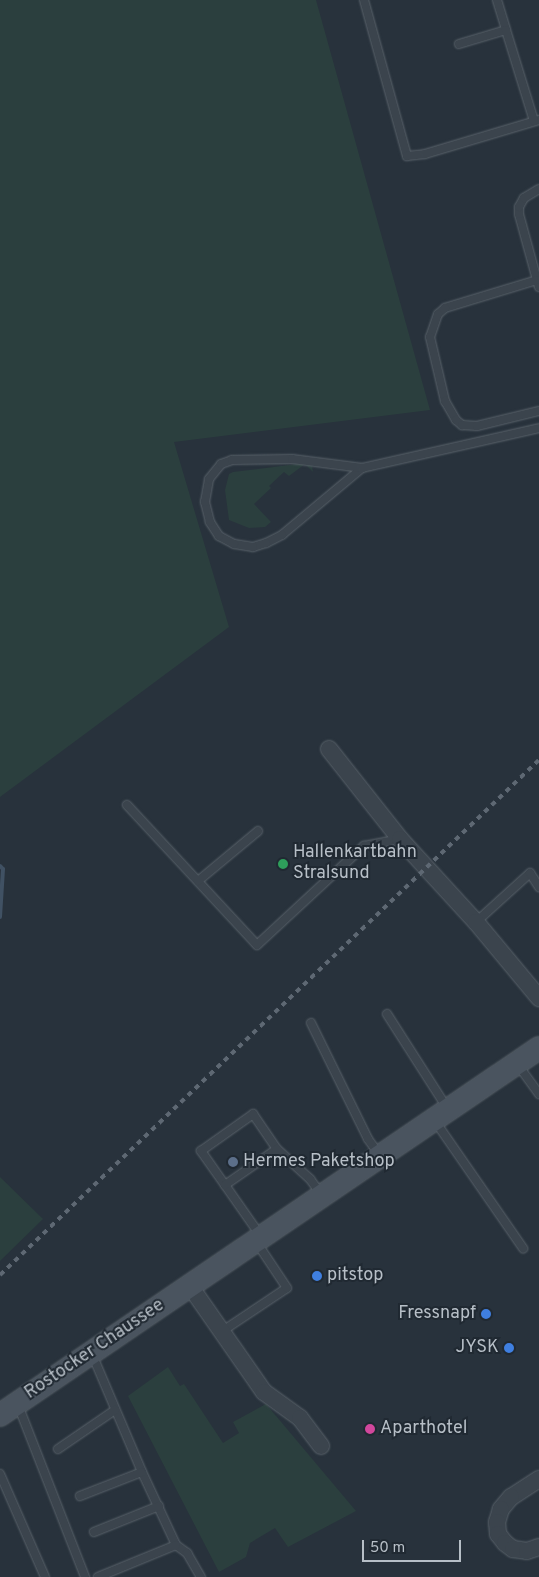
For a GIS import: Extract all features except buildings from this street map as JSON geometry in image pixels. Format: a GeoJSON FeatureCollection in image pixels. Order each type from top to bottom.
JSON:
{"type":"FeatureCollection","features":[{"type":"Feature","properties":{"kind":"main road","name":"Rostocker Chaussee"},"geometry":{"type":"LineString","coordinates":[[9,1409],[539,1048]]}},
{"type":"Feature","properties":{"kind":"street"},"geometry":{"type":"LineString","coordinates":[[329,748],[400,839],[476,922],[539,998]]}},
{"type":"Feature","properties":{"kind":"street"},"geometry":{"type":"LineString","coordinates":[[190,1286],[264,1392],[300,1418],[321,1446]]}},
{"type":"Feature","properties":{"kind":"street"},"geometry":{"type":"LineString","coordinates":[[539,1480],[511,1497],[501,1509],[497,1522],[498,1534],[513,1549],[527,1551],[539,1547]]}},
{"type":"Feature","properties":{"kind":"lane"},"geometry":{"type":"LineString","coordinates":[[364,0],[407,156],[425,154],[537,121],[497,0]]}},
{"type":"Feature","properties":{"kind":"lane"},"geometry":{"type":"LineString","coordinates":[[459,44],[506,30]]}},
{"type":"Feature","properties":{"kind":"lane"},"geometry":{"type":"LineString","coordinates":[[539,190],[524,198],[519,207],[519,214],[538,280],[445,308],[438,314],[433,325],[430,344],[447,408],[456,420],[462,424],[477,426],[539,411]]}},
{"type":"Feature","properties":{"kind":"lane"},"geometry":{"type":"LineString","coordinates":[[362,468],[282,535],[266,543],[253,547],[234,544],[219,536],[210,522],[205,502],[207,484],[212,473],[226,462],[283,459],[362,468],[539,428]]}},
{"type":"Feature","properties":{"kind":"lane"},"geometry":{"type":"LineString","coordinates":[[127,805],[257,945],[364,846],[400,839]]}},
{"type":"Feature","properties":{"kind":"lane"},"geometry":{"type":"LineString","coordinates":[[198,881],[258,831]]}},
{"type":"Feature","properties":{"kind":"lane"},"geometry":{"type":"LineString","coordinates":[[476,922],[530,873],[539,887]]}},
{"type":"Feature","properties":{"kind":"lane"},"geometry":{"type":"LineString","coordinates":[[387,1014],[441,1115],[523,1248]]}},
{"type":"Feature","properties":{"kind":"lane"},"geometry":{"type":"LineString","coordinates":[[311,1023],[368,1139],[380,1156]]}},
{"type":"Feature","properties":{"kind":"lane"},"geometry":{"type":"LineString","coordinates":[[516,1064],[539,1094]]}},
{"type":"Feature","properties":{"kind":"lane"},"geometry":{"type":"LineString","coordinates":[[221,1332],[287,1288],[225,1184],[201,1151],[253,1114],[277,1149],[310,1179],[322,1196]]}},
{"type":"Feature","properties":{"kind":"lane"},"geometry":{"type":"LineString","coordinates":[[225,1184],[277,1149]]}},
{"type":"Feature","properties":{"kind":"lane"},"geometry":{"type":"LineString","coordinates":[[92,1352],[115,1410],[176,1545],[187,1553],[201,1577]]}},
{"type":"Feature","properties":{"kind":"lane"},"geometry":{"type":"LineString","coordinates":[[9,1409],[85,1577]]}},
{"type":"Feature","properties":{"kind":"lane"},"geometry":{"type":"LineString","coordinates":[[58,1449],[115,1410]]}},
{"type":"Feature","properties":{"kind":"lane"},"geometry":{"type":"LineString","coordinates":[[80,1496],[142,1472]]}},
{"type":"Feature","properties":{"kind":"lane"},"geometry":{"type":"LineString","coordinates":[[0,1474],[45,1577]]}},
{"type":"Feature","properties":{"kind":"lane"},"geometry":{"type":"LineString","coordinates":[[94,1532],[159,1506]]}},
{"type":"Feature","properties":{"kind":"lane"},"geometry":{"type":"LineString","coordinates":[[98,1577],[176,1545]]}},
{"type":"Feature","properties":{"kind":"green space"},"geometry":{"type":"Polygon","coordinates":[[[0,0],[316,0],[430,410],[174,442],[229,627],[0,797],[0,0]]]}},
{"type":"Feature","properties":{"kind":"green space"},"geometry":{"type":"Polygon","coordinates":[[[305,463],[312,466],[313,472],[305,464],[289,476],[284,472],[254,504],[271,522],[265,527],[249,528],[229,520],[225,490],[229,474],[305,463]]]}},
{"type":"Feature","properties":{"kind":"green space"},"geometry":{"type":"Polygon","coordinates":[[[0,1177],[43,1219],[0,1261],[0,1177]]]}},
{"type":"Feature","properties":{"kind":"green space"},"geometry":{"type":"Polygon","coordinates":[[[168,1367],[180,1386],[184,1384],[223,1443],[239,1433],[233,1422],[266,1404],[356,1511],[288,1547],[275,1528],[250,1543],[246,1557],[219,1572],[128,1396],[168,1367]]]}},
{"type":"Feature","properties":{"kind":"waterway"},"geometry":{"type":"LineString","coordinates":[[0,866],[3,869],[0,917]]}},
{"type":"Feature","properties":{"kind":"railway"},"geometry":{"type":"LineString","coordinates":[[0,1275],[539,760]]}},
{"type":"Feature","properties":{"kind":"place","name":"Hallenkartbahn Stralsund"},"geometry":{"type":"Point","coordinates":[283,864]}},
{"type":"Feature","properties":{"kind":"place","name":"Hermes Paketshop"},"geometry":{"type":"Point","coordinates":[233,1162]}},
{"type":"Feature","properties":{"kind":"place","name":"pitstop"},"geometry":{"type":"Point","coordinates":[317,1276]}},
{"type":"Feature","properties":{"kind":"place","name":"Fressnapf"},"geometry":{"type":"Point","coordinates":[486,1314]}},
{"type":"Feature","properties":{"kind":"place","name":"JYSK"},"geometry":{"type":"Point","coordinates":[509,1348]}},
{"type":"Feature","properties":{"kind":"place","name":"Aparthotel"},"geometry":{"type":"Point","coordinates":[370,1429]}}]}
